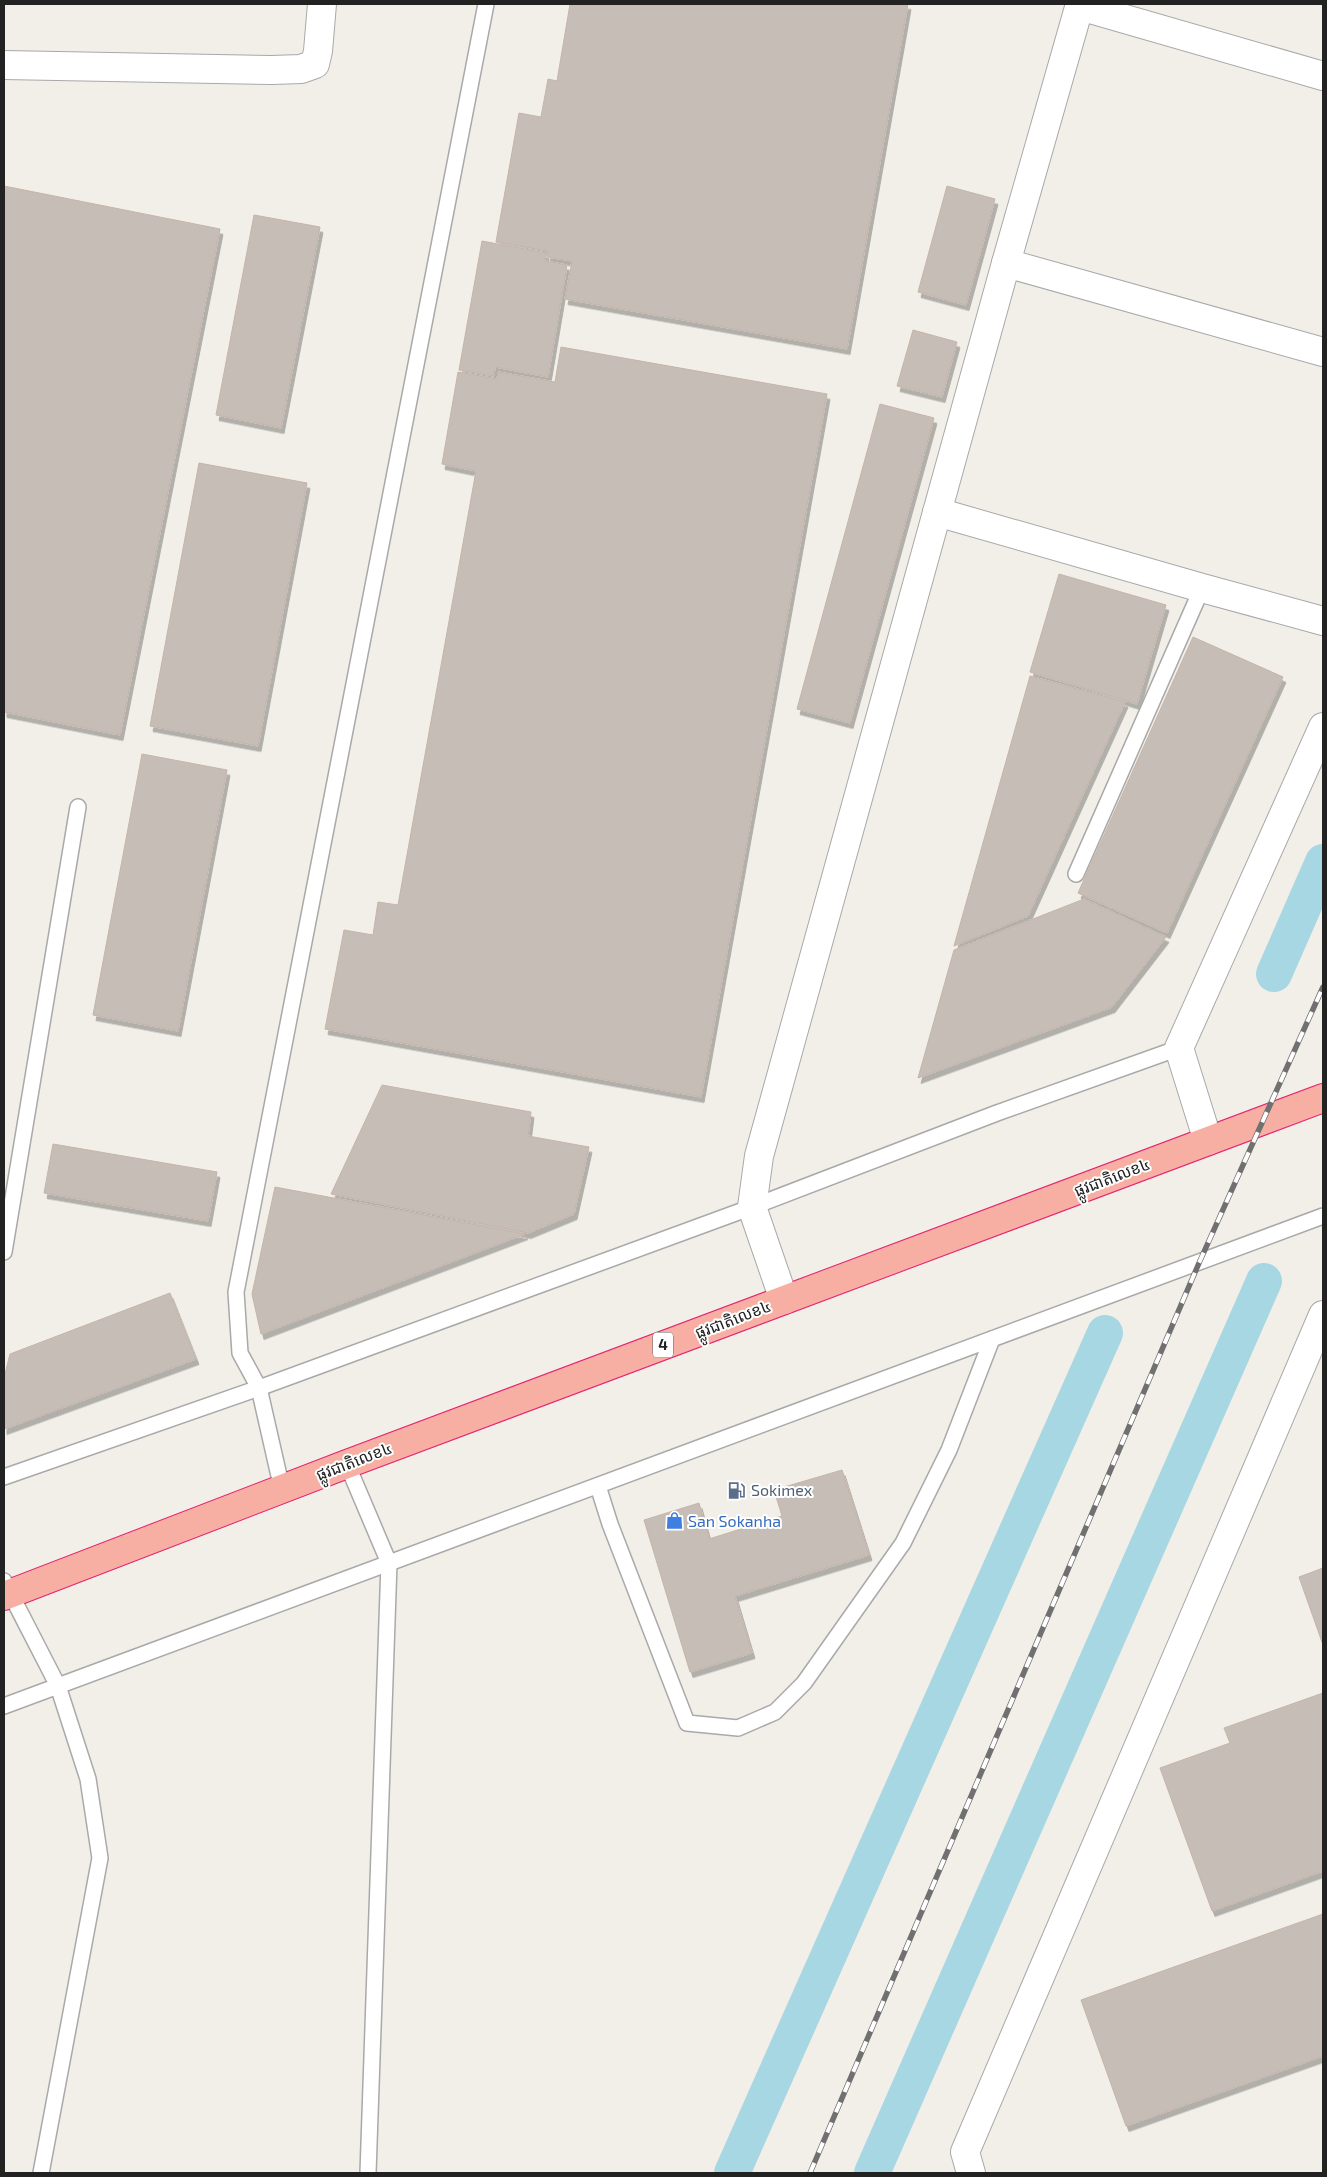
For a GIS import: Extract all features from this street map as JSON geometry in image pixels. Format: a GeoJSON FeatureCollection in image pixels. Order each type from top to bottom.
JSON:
{"type":"FeatureCollection","features":[{"type":"Feature","properties":{"kind":"highway","name":"ផ្លូវជាតិលេខ៤"},"geometry":{"type":"LineString","coordinates":[[6,1590],[282,1489],[1323,1098]]}},
{"type":"Feature","properties":{"kind":"street"},"geometry":{"type":"LineString","coordinates":[[4,64],[272,70],[302,69],[315,64],[322,4]]}},
{"type":"Feature","properties":{"kind":"street"},"geometry":{"type":"LineString","coordinates":[[784,1300],[752,1208],[759,1156],[1006,263],[1080,5],[1323,76]]}},
{"type":"Feature","properties":{"kind":"street"},"geometry":{"type":"LineString","coordinates":[[1006,263],[1323,352]]}},
{"type":"Feature","properties":{"kind":"street"},"geometry":{"type":"LineString","coordinates":[[937,512],[1323,621]]}},
{"type":"Feature","properties":{"kind":"street"},"geometry":{"type":"LineString","coordinates":[[1208,1141],[1179,1048],[1323,727]]}},
{"type":"Feature","properties":{"kind":"street"},"geometry":{"type":"LineString","coordinates":[[971,2173],[965,2152],[1323,1315]]}},
{"type":"Feature","properties":{"kind":"lane"},"geometry":{"type":"LineString","coordinates":[[282,1489],[259,1388],[240,1353],[236,1292],[486,4]]}},
{"type":"Feature","properties":{"kind":"lane"},"geometry":{"type":"LineString","coordinates":[[1076,874],[1202,588]]}},
{"type":"Feature","properties":{"kind":"lane"},"geometry":{"type":"LineString","coordinates":[[4,1252],[78,807]]}},
{"type":"Feature","properties":{"kind":"lane"},"geometry":{"type":"LineString","coordinates":[[4,1477],[259,1388],[752,1208],[997,1113],[1179,1048]]}},
{"type":"Feature","properties":{"kind":"lane"},"geometry":{"type":"LineString","coordinates":[[4,1706],[1323,1216]]}},
{"type":"Feature","properties":{"kind":"lane"},"geometry":{"type":"LineString","coordinates":[[598,1486],[610,1524],[687,1723],[738,1728],[775,1712],[804,1683],[903,1543],[949,1450],[992,1339]]}},
{"type":"Feature","properties":{"kind":"lane"},"geometry":{"type":"LineString","coordinates":[[347,1464],[389,1564],[368,2173]]}},
{"type":"Feature","properties":{"kind":"lane"},"geometry":{"type":"LineString","coordinates":[[6,1590],[58,1686],[88,1779],[100,1858],[41,2173]]}},
{"type":"Feature","properties":{"kind":"building"},"geometry":{"type":"Polygon","coordinates":[[[570,4],[908,4],[847,349],[565,299],[572,261],[547,257],[548,251],[496,242],[519,113],[541,117],[548,79],[557,81],[570,4]]]}},
{"type":"Feature","properties":{"kind":"building"},"geometry":{"type":"Polygon","coordinates":[[[4,186],[220,229],[120,735],[4,712],[4,186]]]}},
{"type":"Feature","properties":{"kind":"building"},"geometry":{"type":"Polygon","coordinates":[[[947,186],[995,199],[966,305],[918,292],[947,186]]]}},
{"type":"Feature","properties":{"kind":"building"},"geometry":{"type":"Polygon","coordinates":[[[254,215],[320,227],[281,428],[216,415],[254,215]]]}},
{"type":"Feature","properties":{"kind":"building"},"geometry":{"type":"Polygon","coordinates":[[[482,241],[546,253],[545,261],[567,265],[548,377],[495,367],[494,376],[459,370],[482,241]]]}},
{"type":"Feature","properties":{"kind":"building"},"geometry":{"type":"Polygon","coordinates":[[[913,330],[957,342],[942,397],[897,386],[913,330]]]}},
{"type":"Feature","properties":{"kind":"building"},"geometry":{"type":"Polygon","coordinates":[[[561,347],[827,394],[701,1097],[325,1029],[344,930],[373,935],[378,902],[398,905],[476,471],[442,464],[458,372],[497,379],[498,372],[555,382],[561,347]]]}},
{"type":"Feature","properties":{"kind":"building"},"geometry":{"type":"Polygon","coordinates":[[[880,404],[934,418],[850,723],[797,709],[880,404]]]}},
{"type":"Feature","properties":{"kind":"building"},"geometry":{"type":"Polygon","coordinates":[[[199,463],[307,483],[258,746],[150,726],[199,463]]]}},
{"type":"Feature","properties":{"kind":"building"},"geometry":{"type":"Polygon","coordinates":[[[1059,574],[1166,605],[1137,704],[1030,672],[1059,574]]]}},
{"type":"Feature","properties":{"kind":"building"},"geometry":{"type":"Polygon","coordinates":[[[1193,637],[1283,677],[1167,933],[1078,893],[1193,637]]]}},
{"type":"Feature","properties":{"kind":"building"},"geometry":{"type":"Polygon","coordinates":[[[1030,676],[1125,702],[1028,916],[954,946],[1030,676]]]}},
{"type":"Feature","properties":{"kind":"building"},"geometry":{"type":"Polygon","coordinates":[[[142,754],[227,770],[178,1031],[93,1015],[142,754]]]}},
{"type":"Feature","properties":{"kind":"building"},"geometry":{"type":"Polygon","coordinates":[[[1084,899],[1166,937],[1112,1007],[918,1078],[954,950],[1084,899]]]}},
{"type":"Feature","properties":{"kind":"building"},"geometry":{"type":"Polygon","coordinates":[[[382,1085],[531,1112],[528,1136],[589,1147],[574,1214],[528,1233],[331,1194],[382,1085]]]}},
{"type":"Feature","properties":{"kind":"building"},"geometry":{"type":"Polygon","coordinates":[[[53,1144],[217,1172],[208,1221],[44,1193],[53,1144]]]}},
{"type":"Feature","properties":{"kind":"building"},"geometry":{"type":"Polygon","coordinates":[[[275,1187],[525,1234],[261,1334],[252,1294],[275,1187]]]}},
{"type":"Feature","properties":{"kind":"building"},"geometry":{"type":"Polygon","coordinates":[[[170,1293],[196,1359],[4,1429],[4,1378],[10,1354],[170,1293]]]}},
{"type":"Feature","properties":{"kind":"building"},"geometry":{"type":"Polygon","coordinates":[[[842,1470],[869,1555],[735,1596],[752,1653],[690,1672],[644,1520],[699,1503],[709,1539],[782,1516],[774,1490],[842,1470]]]}},
{"type":"Feature","properties":{"kind":"building"},"geometry":{"type":"Polygon","coordinates":[[[1323,1568],[1323,1645],[1299,1577],[1323,1568]]]}},
{"type":"Feature","properties":{"kind":"building"},"geometry":{"type":"Polygon","coordinates":[[[1323,1693],[1323,1871],[1212,1911],[1160,1768],[1230,1743],[1224,1728],[1323,1693]]]}},
{"type":"Feature","properties":{"kind":"building"},"geometry":{"type":"Polygon","coordinates":[[[1323,1914],[1323,2056],[1126,2126],[1081,2000],[1323,1914]]]}},
{"type":"Feature","properties":{"kind":"waterway"},"geometry":{"type":"LineString","coordinates":[[1274,974],[1323,862]]}},
{"type":"Feature","properties":{"kind":"waterway"},"geometry":{"type":"LineString","coordinates":[[872,2173],[1264,1281]]}},
{"type":"Feature","properties":{"kind":"waterway"},"geometry":{"type":"LineString","coordinates":[[732,2173],[1105,1333]]}},
{"type":"Feature","properties":{"kind":"railway"},"geometry":{"type":"LineString","coordinates":[[810,2173],[1199,1263],[1323,987]]}},
{"type":"Feature","properties":{"kind":"place","name":"Sokimex"},"geometry":{"type":"Point","coordinates":[737,1490]}},
{"type":"Feature","properties":{"kind":"place","name":"San Sokanha"},"geometry":{"type":"Point","coordinates":[674,1521]}}]}
